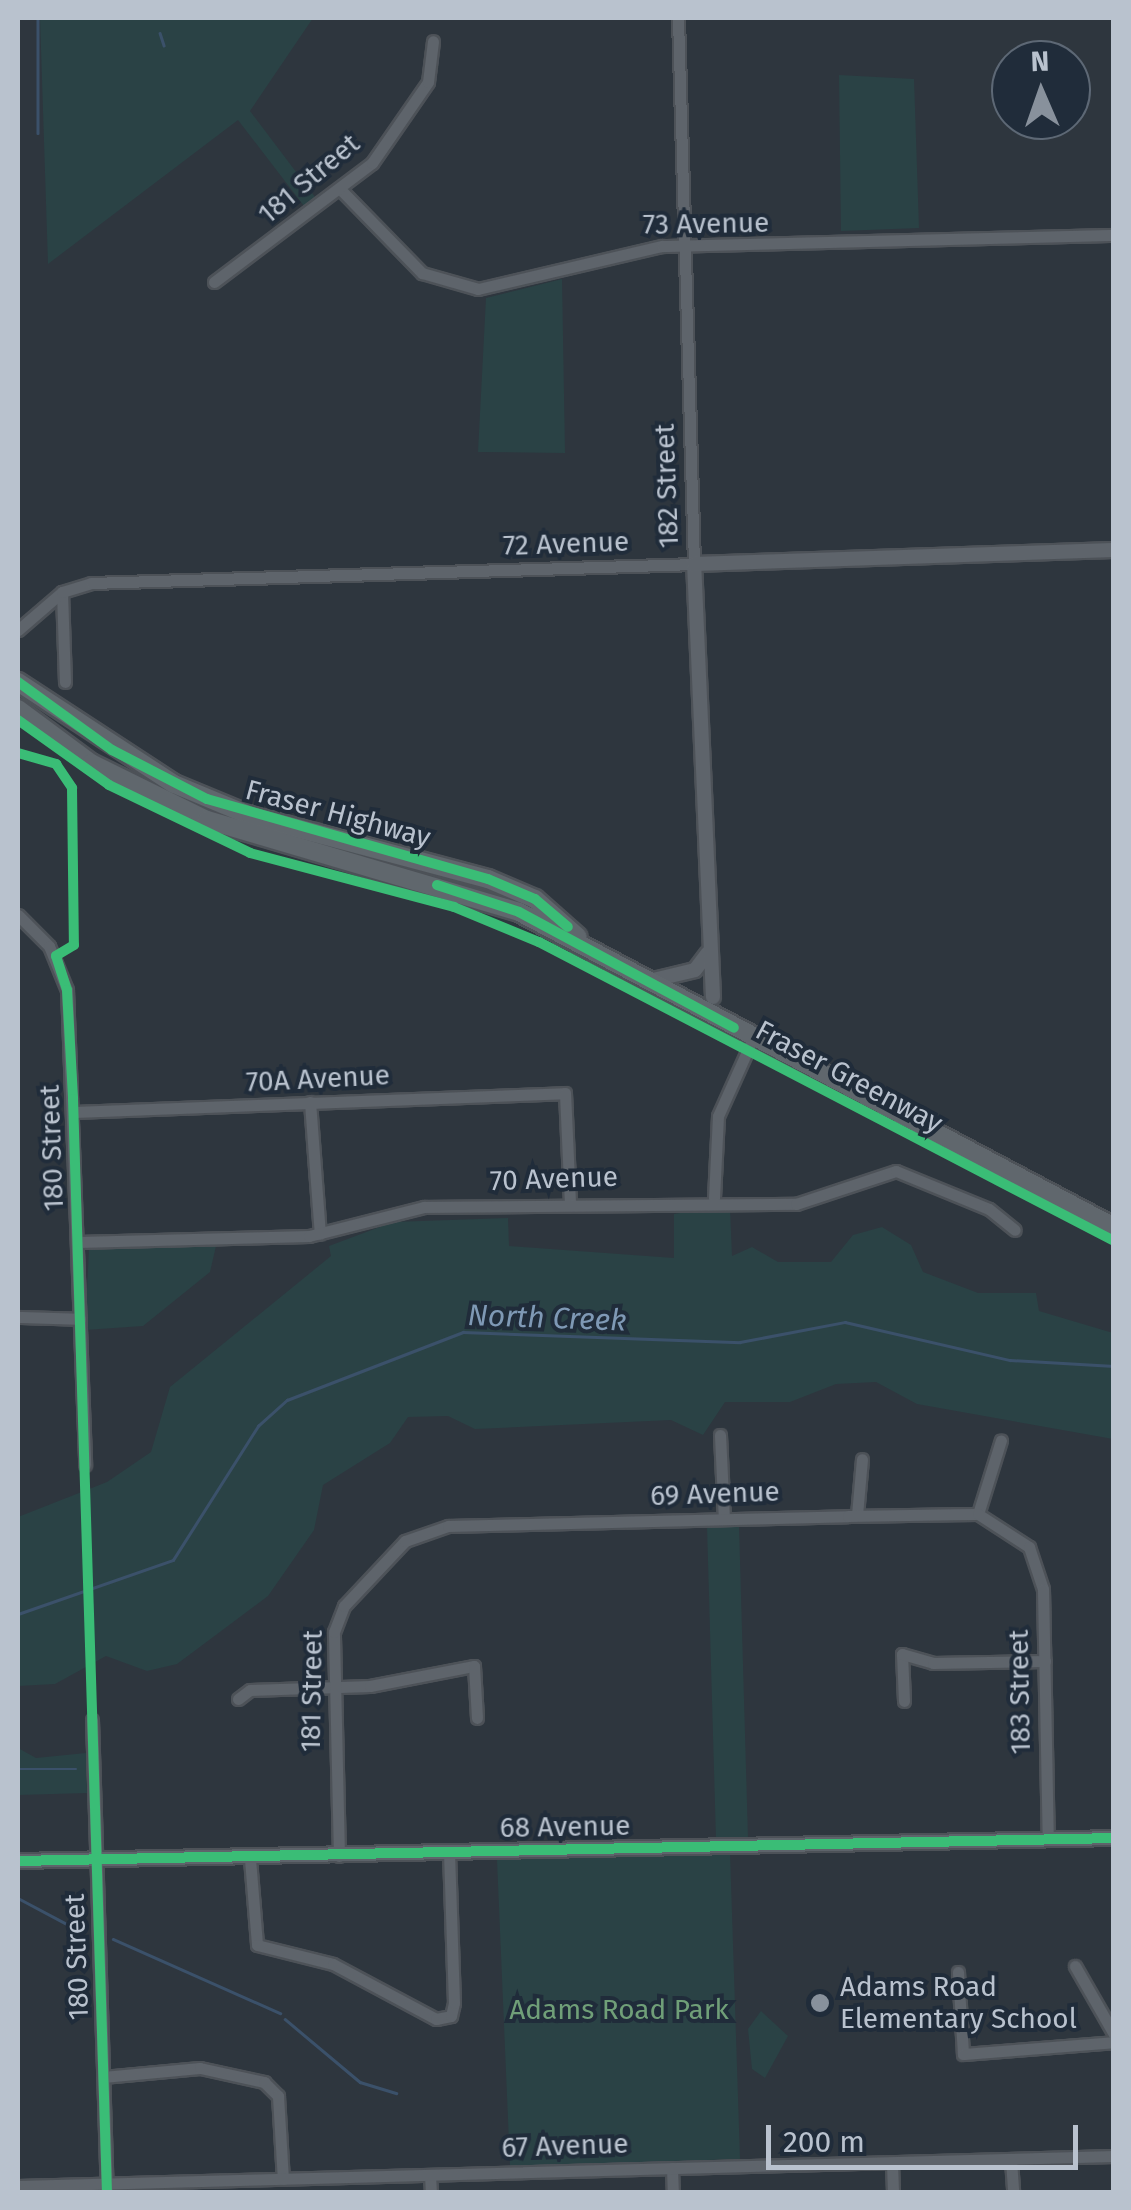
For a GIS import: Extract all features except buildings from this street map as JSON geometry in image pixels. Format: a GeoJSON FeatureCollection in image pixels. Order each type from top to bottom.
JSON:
{"type":"FeatureCollection","features":[{"type":"Feature","properties":{"kind":"main road","name":"Fraser Highway"},"geometry":{"type":"LineString","coordinates":[[18,682],[174,784],[251,816],[488,879],[535,898],[597,954]]}},
{"type":"Feature","properties":{"kind":"main road","name":"Fraser Highway"},"geometry":{"type":"LineString","coordinates":[[18,709],[91,763],[207,820],[488,900],[1114,1227]]}},
{"type":"Feature","properties":{"kind":"street","name":"182 Street"},"geometry":{"type":"LineString","coordinates":[[678,18],[694,564],[708,952],[713,997]]}},
{"type":"Feature","properties":{"kind":"street","name":"181 Street"},"geometry":{"type":"LineString","coordinates":[[214,282],[342,191],[409,116],[434,64],[433,41]]}},
{"type":"Feature","properties":{"kind":"street","name":"73 Avenue"},"geometry":{"type":"LineString","coordinates":[[342,191],[405,261],[456,286],[502,287],[612,253],[684,247],[1114,235]]}},
{"type":"Feature","properties":{"kind":"street","name":"72 Avenue"},"geometry":{"type":"LineString","coordinates":[[62,592],[91,583],[1114,550]]}},
{"type":"Feature","properties":{"kind":"street"},"geometry":{"type":"LineString","coordinates":[[18,630],[62,592]]}},
{"type":"Feature","properties":{"kind":"street"},"geometry":{"type":"LineString","coordinates":[[62,592],[65,682]]}},
{"type":"Feature","properties":{"kind":"street"},"geometry":{"type":"LineString","coordinates":[[18,642],[33,620]]}},
{"type":"Feature","properties":{"kind":"street","name":"180 Street"},"geometry":{"type":"LineString","coordinates":[[18,915],[59,963],[68,1010],[85,1465]]}},
{"type":"Feature","properties":{"kind":"street"},"geometry":{"type":"LineString","coordinates":[[649,981],[696,970],[708,952]]}},
{"type":"Feature","properties":{"kind":"street"},"geometry":{"type":"LineString","coordinates":[[714,1198],[718,1116],[753,1038]]}},
{"type":"Feature","properties":{"kind":"street","name":"70A Avenue"},"geometry":{"type":"LineString","coordinates":[[74,1112],[566,1093],[570,1203]]}},
{"type":"Feature","properties":{"kind":"street"},"geometry":{"type":"LineString","coordinates":[[310,1102],[320,1234]]}},
{"type":"Feature","properties":{"kind":"street","name":"70 Avenue"},"geometry":{"type":"LineString","coordinates":[[78,1242],[320,1234],[401,1209],[714,1198],[796,1204],[896,1171],[989,1209],[1015,1230]]}},
{"type":"Feature","properties":{"kind":"street"},"geometry":{"type":"LineString","coordinates":[[18,1318],[80,1319]]}},
{"type":"Feature","properties":{"kind":"street"},"geometry":{"type":"LineString","coordinates":[[720,1434],[724,1519]]}},
{"type":"Feature","properties":{"kind":"street"},"geometry":{"type":"LineString","coordinates":[[978,1514],[1000,1440]]}},
{"type":"Feature","properties":{"kind":"street"},"geometry":{"type":"LineString","coordinates":[[857,1516],[862,1460]]}},
{"type":"Feature","properties":{"kind":"street","name":"69 Avenue"},"geometry":{"type":"LineString","coordinates":[[396,1548],[448,1526],[978,1514]]}},
{"type":"Feature","properties":{"kind":"street","name":"183 Street"},"geometry":{"type":"LineString","coordinates":[[978,1514],[1029,1547],[1041,1574],[1048,1840]]}},
{"type":"Feature","properties":{"kind":"street","name":"181 Street"},"geometry":{"type":"LineString","coordinates":[[339,1856],[334,1687],[338,1618],[396,1548]]}},
{"type":"Feature","properties":{"kind":"street"},"geometry":{"type":"LineString","coordinates":[[904,1701],[902,1654],[933,1663],[1045,1660]]}},
{"type":"Feature","properties":{"kind":"street"},"geometry":{"type":"LineString","coordinates":[[238,1699],[250,1690],[334,1687],[474,1666],[477,1718]]}},
{"type":"Feature","properties":{"kind":"street","name":"180 Street"},"geometry":{"type":"LineString","coordinates":[[92,1720],[106,2188]]}},
{"type":"Feature","properties":{"kind":"street","name":"68 Avenue"},"geometry":{"type":"LineString","coordinates":[[18,1861],[1114,1838]]}},
{"type":"Feature","properties":{"kind":"street"},"geometry":{"type":"LineString","coordinates":[[250,1859],[253,1934],[267,1953],[333,1964],[408,2009],[451,2016],[449,1852]]}},
{"type":"Feature","properties":{"kind":"street"},"geometry":{"type":"LineString","coordinates":[[1075,1966],[1114,2034]]}},
{"type":"Feature","properties":{"kind":"street"},"geometry":{"type":"LineString","coordinates":[[958,1972],[958,2044],[968,2056],[1114,2042]]}},
{"type":"Feature","properties":{"kind":"street"},"geometry":{"type":"LineString","coordinates":[[103,2077],[200,2068],[274,2088],[283,2178]]}},
{"type":"Feature","properties":{"kind":"street","name":"67 Avenue"},"geometry":{"type":"LineString","coordinates":[[18,2186],[106,2188],[283,2178],[1114,2156]]}},
{"type":"Feature","properties":{"kind":"street"},"geometry":{"type":"LineString","coordinates":[[1012,2160],[1013,2192]]}},
{"type":"Feature","properties":{"kind":"street"},"geometry":{"type":"LineString","coordinates":[[892,2164],[893,2192]]}},
{"type":"Feature","properties":{"kind":"street"},"geometry":{"type":"LineString","coordinates":[[672,2168],[673,2192]]}},
{"type":"Feature","properties":{"kind":"street"},"geometry":{"type":"LineString","coordinates":[[430,2175],[431,2192]]}},
{"type":"Feature","properties":{"kind":"green space"},"geometry":{"type":"Polygon","coordinates":[[[40,18],[313,18],[250,111],[315,197],[304,206],[238,120],[48,264],[40,18]]]}},
{"type":"Feature","properties":{"kind":"green space"},"geometry":{"type":"Polygon","coordinates":[[[839,75],[914,79],[919,228],[841,231],[839,75]]]}},
{"type":"Feature","properties":{"kind":"green space"},"geometry":{"type":"Polygon","coordinates":[[[562,279],[565,453],[478,452],[486,298],[562,279]]]}},
{"type":"Feature","properties":{"kind":"green space"},"geometry":{"type":"Polygon","coordinates":[[[730,1208],[732,1256],[752,1247],[778,1262],[831,1262],[853,1235],[882,1227],[911,1245],[923,1272],[978,1293],[1036,1293],[1039,1311],[1113,1333],[1113,1439],[917,1404],[876,1382],[836,1384],[790,1402],[725,1402],[703,1435],[671,1420],[475,1429],[448,1416],[408,1417],[390,1443],[323,1485],[314,1530],[268,1596],[177,1664],[147,1671],[106,1656],[55,1684],[18,1686],[18,1517],[107,1482],[151,1452],[170,1387],[331,1256],[329,1246],[393,1222],[508,1218],[509,1246],[674,1258],[674,1214],[730,1208]]]}},
{"type":"Feature","properties":{"kind":"green space"},"geometry":{"type":"Polygon","coordinates":[[[216,1246],[210,1272],[143,1326],[85,1330],[89,1249],[216,1246]]]}},
{"type":"Feature","properties":{"kind":"green space"},"geometry":{"type":"Polygon","coordinates":[[[707,1526],[739,1526],[748,1838],[716,1839],[707,1526]]]}},
{"type":"Feature","properties":{"kind":"green space"},"geometry":{"type":"Polygon","coordinates":[[[18,1748],[36,1758],[86,1753],[87,1793],[18,1795],[18,1748]]]}},
{"type":"Feature","properties":{"kind":"green space","name":"Adams Road Park"},"geometry":{"type":"Polygon","coordinates":[[[730,1852],[740,2159],[510,2166],[497,1860],[730,1852]]]}},
{"type":"Feature","properties":{"kind":"green space"},"geometry":{"type":"Polygon","coordinates":[[[761,2011],[788,2036],[765,2078],[752,2069],[748,2029],[761,2011]]]}},
{"type":"Feature","properties":{"kind":"waterway"},"geometry":{"type":"LineString","coordinates":[[38,18],[38,133]]}},
{"type":"Feature","properties":{"kind":"waterway"},"geometry":{"type":"LineString","coordinates":[[160,33],[164,45]]}},
{"type":"Feature","properties":{"kind":"waterway","name":"North Creek"},"geometry":{"type":"LineString","coordinates":[[18,1614],[173,1560],[258,1426],[287,1400],[463,1332],[740,1342],[845,1322],[1010,1360],[1114,1366]]}},
{"type":"Feature","properties":{"kind":"waterway"},"geometry":{"type":"LineString","coordinates":[[18,1769],[76,1769]]}},
{"type":"Feature","properties":{"kind":"waterway"},"geometry":{"type":"LineString","coordinates":[[18,1898],[80,1931]]}},
{"type":"Feature","properties":{"kind":"waterway"},"geometry":{"type":"LineString","coordinates":[[113,1939],[280,2013]]}},
{"type":"Feature","properties":{"kind":"waterway"},"geometry":{"type":"LineString","coordinates":[[285,2019],[360,2082],[396,2093]]}},
{"type":"Feature","properties":{"kind":"cycle path"},"geometry":{"type":"LineString","coordinates":[[18,682],[112,750],[207,799],[488,879],[535,899],[568,927]]}},
{"type":"Feature","properties":{"kind":"cycle path","name":"Fraser Greenway"},"geometry":{"type":"LineString","coordinates":[[18,720],[109,785],[250,853],[454,907],[539,942],[1114,1241]]}},
{"type":"Feature","properties":{"kind":"cycle path"},"geometry":{"type":"LineString","coordinates":[[18,753],[56,764],[72,788],[74,945],[56,956],[67,990],[73,1099],[107,2192]]}},
{"type":"Feature","properties":{"kind":"cycle path"},"geometry":{"type":"LineString","coordinates":[[437,885],[519,912],[734,1028]]}},
{"type":"Feature","properties":{"kind":"cycle path"},"geometry":{"type":"LineString","coordinates":[[18,1861],[1114,1838]]}},
{"type":"Feature","properties":{"kind":"place","name":"Adams Road Elementary School"},"geometry":{"type":"Point","coordinates":[820,2003]}}]}
